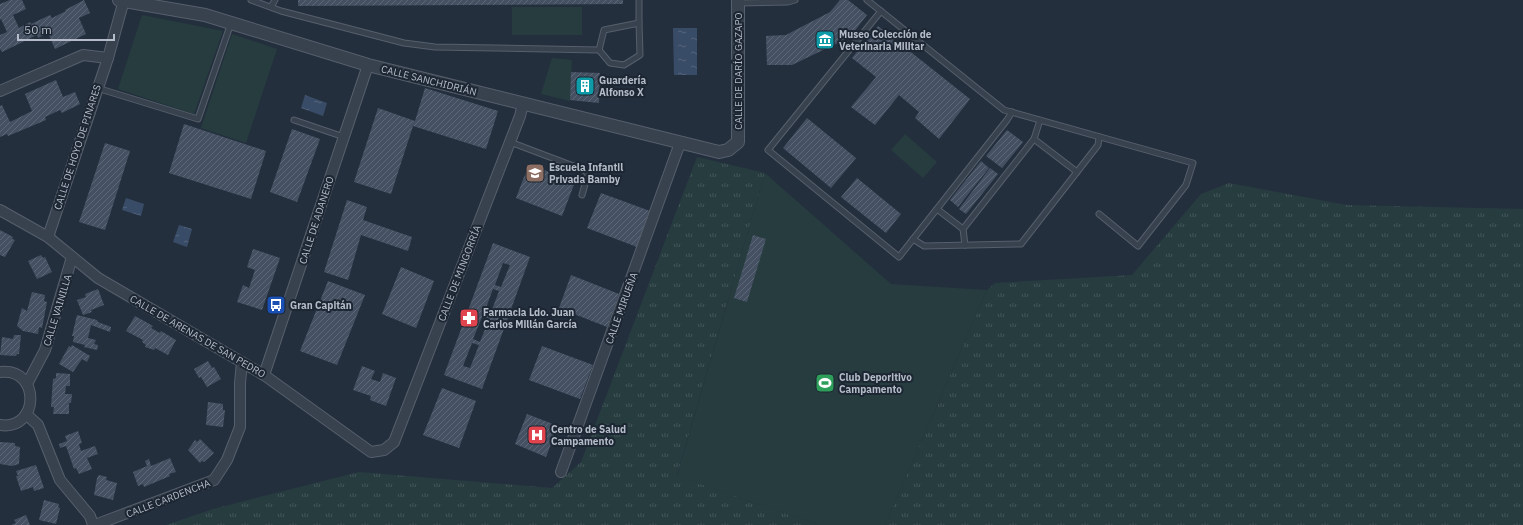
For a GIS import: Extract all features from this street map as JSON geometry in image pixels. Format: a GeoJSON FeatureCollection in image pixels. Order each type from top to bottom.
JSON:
{"type":"FeatureCollection","features":[{"type":"Feature","properties":{"kind":"street","name":"CALLE SANCHIDRIÁN"},"geometry":{"type":"LineString","coordinates":[[119,0],[205,15],[368,65],[719,152],[728,150],[738,142]]}},
{"type":"Feature","properties":{"kind":"street","name":"CALLE DE HOYO DE PINARES"},"geometry":{"type":"LineString","coordinates":[[48,237],[108,58],[124,0]]}},
{"type":"Feature","properties":{"kind":"street","name":"CALLE DE DARÍO GAZAPO"},"geometry":{"type":"LineString","coordinates":[[738,1],[738,142]]}},
{"type":"Feature","properties":{"kind":"street"},"geometry":{"type":"LineString","coordinates":[[0,91],[83,55],[108,58]]}},
{"type":"Feature","properties":{"kind":"street","name":"CALLE DE ADANERO"},"geometry":{"type":"LineString","coordinates":[[264,375],[368,65]]}},
{"type":"Feature","properties":{"kind":"street","name":"CALLE DE MINGORRÍA"},"geometry":{"type":"LineString","coordinates":[[394,442],[510,142],[523,104]]}},
{"type":"Feature","properties":{"kind":"street","name":"CALLE MIRUEÑA"},"geometry":{"type":"LineString","coordinates":[[561,472],[680,143]]}},
{"type":"Feature","properties":{"kind":"street","name":"CALLE DE ARENAS DE SAN PEDRO"},"geometry":{"type":"LineString","coordinates":[[0,210],[48,237],[98,278],[264,375],[371,452],[384,450],[394,442]]}},
{"type":"Feature","properties":{"kind":"street","name":"CALLE VAINILLA"},"geometry":{"type":"LineString","coordinates":[[26,384],[45,350],[72,257]]}},
{"type":"Feature","properties":{"kind":"street","name":"CALLE CARDENCHA"},"geometry":{"type":"LineString","coordinates":[[94,525],[214,480],[227,460],[240,427],[240,383],[242,362]]}},
{"type":"Feature","properties":{"kind":"street"},"geometry":{"type":"LineString","coordinates":[[0,372],[13,373],[21,377],[30,391],[31,399],[30,407],[21,420],[13,424],[0,425]]}},
{"type":"Feature","properties":{"kind":"street"},"geometry":{"type":"LineString","coordinates":[[26,414],[38,425],[60,480],[90,516],[94,525]]}},
{"type":"Feature","properties":{"kind":"lane"},"geometry":{"type":"LineString","coordinates":[[251,0],[271,7],[404,43],[435,47],[599,50],[610,63],[624,65],[640,55],[639,0]]}},
{"type":"Feature","properties":{"kind":"lane"},"geometry":{"type":"LineString","coordinates":[[271,7],[275,0]]}},
{"type":"Feature","properties":{"kind":"lane"},"geometry":{"type":"LineString","coordinates":[[738,1],[788,2],[795,0]]}},
{"type":"Feature","properties":{"kind":"lane"},"geometry":{"type":"LineString","coordinates":[[867,0],[1004,110],[1193,163],[1186,186],[1138,246],[1099,214]]}},
{"type":"Feature","properties":{"kind":"lane"},"geometry":{"type":"LineString","coordinates":[[881,11],[768,150],[899,257],[1012,112]]}},
{"type":"Feature","properties":{"kind":"lane"},"geometry":{"type":"LineString","coordinates":[[97,88],[198,119],[231,22]]}},
{"type":"Feature","properties":{"kind":"lane"},"geometry":{"type":"LineString","coordinates":[[599,50],[604,30],[639,23]]}},
{"type":"Feature","properties":{"kind":"lane"},"geometry":{"type":"LineString","coordinates":[[294,120],[344,137]]}},
{"type":"Feature","properties":{"kind":"lane"},"geometry":{"type":"LineString","coordinates":[[963,229],[1034,139],[1040,120]]}},
{"type":"Feature","properties":{"kind":"lane"},"geometry":{"type":"LineString","coordinates":[[913,239],[924,246],[1020,244],[1098,145],[1099,137]]}},
{"type":"Feature","properties":{"kind":"lane"},"geometry":{"type":"LineString","coordinates":[[1034,139],[1077,172]]}},
{"type":"Feature","properties":{"kind":"lane"},"geometry":{"type":"LineString","coordinates":[[510,142],[584,170],[588,174],[582,195]]}},
{"type":"Feature","properties":{"kind":"lane"},"geometry":{"type":"LineString","coordinates":[[937,209],[963,229],[965,245]]}},
{"type":"Feature","properties":{"kind":"green space"},"geometry":{"type":"Polygon","coordinates":[[[512,7],[582,7],[582,35],[512,35],[512,7]]]}},
{"type":"Feature","properties":{"kind":"green space"},"geometry":{"type":"Polygon","coordinates":[[[142,15],[223,31],[194,114],[118,89],[142,15]]]}},
{"type":"Feature","properties":{"kind":"green space"},"geometry":{"type":"Polygon","coordinates":[[[232,34],[277,49],[246,143],[201,128],[232,34]]]}},
{"type":"Feature","properties":{"kind":"green space"},"geometry":{"type":"Polygon","coordinates":[[[552,58],[572,60],[570,101],[541,94],[552,58]]]}},
{"type":"Feature","properties":{"kind":"green space"},"geometry":{"type":"Polygon","coordinates":[[[905,134],[937,162],[923,178],[891,150],[905,134]]]}},
{"type":"Feature","properties":{"kind":"green space"},"geometry":{"type":"Polygon","coordinates":[[[697,157],[765,173],[677,475],[819,525],[166,525],[213,509],[359,472],[552,488],[581,462],[697,157]]]}},
{"type":"Feature","properties":{"kind":"green space","name":"Club Deporitivo Campamento"},"geometry":{"type":"Polygon","coordinates":[[[765,173],[891,284],[987,290],[885,525],[819,525],[677,476],[765,173]]]}},
{"type":"Feature","properties":{"kind":"green space"},"geometry":{"type":"Polygon","coordinates":[[[1229,183],[1347,205],[1523,209],[1523,525],[885,525],[987,290],[995,283],[1132,275],[1201,194],[1229,183]]]}},
{"type":"Feature","properties":{"kind":"water"},"geometry":{"type":"Polygon","coordinates":[[[673,28],[697,28],[697,75],[674,75],[673,28]]]}},
{"type":"Feature","properties":{"kind":"water"},"geometry":{"type":"Polygon","coordinates":[[[305,95],[327,103],[323,116],[301,108],[305,95]]]}},
{"type":"Feature","properties":{"kind":"water"},"geometry":{"type":"Polygon","coordinates":[[[126,198],[144,204],[141,216],[122,210],[126,198]]]}},
{"type":"Feature","properties":{"kind":"water"},"geometry":{"type":"Polygon","coordinates":[[[179,225],[192,229],[187,247],[173,242],[179,225]]]}},
{"type":"Feature","properties":{"kind":"building"},"geometry":{"type":"Polygon","coordinates":[[[10,0],[22,0],[26,9],[13,15],[19,28],[30,22],[31,24],[50,15],[52,18],[84,0],[90,13],[79,18],[86,34],[55,49],[48,33],[38,38],[37,35],[2,52],[0,49],[0,35],[7,32],[1,19],[0,20],[0,4],[10,0]]]}},
{"type":"Feature","properties":{"kind":"building"},"geometry":{"type":"Polygon","coordinates":[[[298,0],[623,0],[623,4],[298,6],[298,0]]]}},
{"type":"Feature","properties":{"kind":"building"},"geometry":{"type":"Polygon","coordinates":[[[840,0],[848,0],[867,15],[850,37],[792,65],[767,65],[766,36],[786,35],[830,12],[840,0]]]}},
{"type":"Feature","properties":{"kind":"building"},"geometry":{"type":"Polygon","coordinates":[[[878,26],[970,99],[939,139],[915,118],[919,112],[899,95],[875,125],[851,107],[876,77],[852,58],[878,26]]]}},
{"type":"Feature","properties":{"kind":"building","name":"Guardería Alfonso X"},"geometry":{"type":"Polygon","coordinates":[[[571,72],[600,73],[599,103],[570,100],[571,72]]]}},
{"type":"Feature","properties":{"kind":"building"},"geometry":{"type":"Polygon","coordinates":[[[56,80],[63,97],[75,92],[80,104],[62,113],[60,110],[45,117],[46,120],[8,136],[7,134],[0,137],[0,106],[2,105],[10,122],[32,111],[25,94],[56,80]]]}},
{"type":"Feature","properties":{"kind":"building"},"geometry":{"type":"Polygon","coordinates":[[[425,88],[498,111],[486,149],[413,126],[391,194],[354,182],[378,108],[415,121],[425,88]]]}},
{"type":"Feature","properties":{"kind":"building"},"geometry":{"type":"Polygon","coordinates":[[[807,118],[856,158],[831,188],[783,148],[807,118]]]}},
{"type":"Feature","properties":{"kind":"building"},"geometry":{"type":"Polygon","coordinates":[[[184,124],[266,151],[251,199],[169,173],[184,124]]]}},
{"type":"Feature","properties":{"kind":"building"},"geometry":{"type":"Polygon","coordinates":[[[292,129],[320,139],[297,202],[270,192],[292,129]]]}},
{"type":"Feature","properties":{"kind":"building"},"geometry":{"type":"Polygon","coordinates":[[[1007,130],[1023,142],[1002,168],[986,156],[1007,130]]]}},
{"type":"Feature","properties":{"kind":"building"},"geometry":{"type":"Polygon","coordinates":[[[105,143],[130,151],[105,230],[79,222],[105,143]]]}},
{"type":"Feature","properties":{"kind":"building"},"geometry":{"type":"Polygon","coordinates":[[[981,161],[989,168],[958,207],[950,200],[981,161]]]}},
{"type":"Feature","properties":{"kind":"building"},"geometry":{"type":"Polygon","coordinates":[[[529,164],[575,182],[562,216],[516,198],[529,164]]]}},
{"type":"Feature","properties":{"kind":"building"},"geometry":{"type":"Polygon","coordinates":[[[990,168],[998,174],[966,214],[959,209],[990,168]]]}},
{"type":"Feature","properties":{"kind":"building"},"geometry":{"type":"Polygon","coordinates":[[[857,178],[901,214],[886,233],[841,197],[857,178]]]}},
{"type":"Feature","properties":{"kind":"building"},"geometry":{"type":"Polygon","coordinates":[[[601,193],[650,211],[637,247],[587,228],[601,193]]]}},
{"type":"Feature","properties":{"kind":"building"},"geometry":{"type":"Polygon","coordinates":[[[347,200],[367,207],[363,220],[412,237],[408,251],[361,235],[348,280],[324,272],[347,200]]]}},
{"type":"Feature","properties":{"kind":"building"},"geometry":{"type":"Polygon","coordinates":[[[0,230],[13,237],[12,239],[15,240],[5,257],[0,255],[0,230]]]}},
{"type":"Feature","properties":{"kind":"building"},"geometry":{"type":"Polygon","coordinates":[[[753,235],[766,239],[747,302],[734,298],[753,235]]]}},
{"type":"Feature","properties":{"kind":"building"},"geometry":{"type":"Polygon","coordinates":[[[493,243],[530,257],[482,389],[444,375],[493,243]],[[503,263],[495,285],[501,287],[510,265],[503,263]],[[493,289],[484,313],[490,315],[499,291],[493,289]],[[482,317],[473,339],[480,342],[489,319],[482,317]],[[472,343],[463,366],[470,368],[479,345],[472,343]]]}},
{"type":"Feature","properties":{"kind":"building"},"geometry":{"type":"Polygon","coordinates":[[[253,249],[280,258],[262,310],[237,302],[243,285],[249,288],[255,270],[247,267],[253,249]]]}},
{"type":"Feature","properties":{"kind":"building"},"geometry":{"type":"Polygon","coordinates":[[[41,255],[43,258],[45,257],[52,272],[37,279],[28,261],[41,255]]]}},
{"type":"Feature","properties":{"kind":"building"},"geometry":{"type":"Polygon","coordinates":[[[401,267],[434,281],[416,328],[382,314],[401,267]]]}},
{"type":"Feature","properties":{"kind":"building"},"geometry":{"type":"Polygon","coordinates":[[[571,275],[619,294],[607,327],[559,308],[571,275]]]}},
{"type":"Feature","properties":{"kind":"building"},"geometry":{"type":"Polygon","coordinates":[[[328,281],[365,295],[337,365],[300,351],[328,281]]]}},
{"type":"Feature","properties":{"kind":"building"},"geometry":{"type":"Polygon","coordinates":[[[98,289],[104,305],[83,315],[77,300],[86,297],[85,294],[98,289]]]}},
{"type":"Feature","properties":{"kind":"building"},"geometry":{"type":"Polygon","coordinates":[[[32,292],[45,295],[44,301],[47,302],[42,328],[39,327],[38,334],[23,331],[17,326],[22,308],[27,311],[32,292]]]}},
{"type":"Feature","properties":{"kind":"building"},"geometry":{"type":"Polygon","coordinates":[[[77,315],[97,320],[98,322],[111,327],[110,332],[91,325],[88,338],[96,340],[94,344],[98,345],[97,350],[84,347],[85,345],[73,342],[74,336],[72,336],[77,315]]]}},
{"type":"Feature","properties":{"kind":"building"},"geometry":{"type":"Polygon","coordinates":[[[135,316],[153,326],[151,328],[160,333],[161,331],[176,340],[168,355],[155,348],[154,350],[145,347],[146,345],[142,342],[143,340],[126,331],[135,316]]]}},
{"type":"Feature","properties":{"kind":"building"},"geometry":{"type":"Polygon","coordinates":[[[14,335],[21,335],[19,354],[16,356],[0,355],[2,337],[13,339],[14,335]]]}},
{"type":"Feature","properties":{"kind":"building"},"geometry":{"type":"Polygon","coordinates":[[[72,345],[90,356],[87,362],[82,359],[73,372],[59,364],[69,346],[71,347],[72,345]]]}},
{"type":"Feature","properties":{"kind":"building"},"geometry":{"type":"Polygon","coordinates":[[[542,346],[593,365],[580,399],[529,380],[542,346]]]}},
{"type":"Feature","properties":{"kind":"building"},"geometry":{"type":"Polygon","coordinates":[[[208,361],[212,368],[214,367],[221,379],[207,387],[201,377],[199,378],[194,369],[208,361]]]}},
{"type":"Feature","properties":{"kind":"building"},"geometry":{"type":"Polygon","coordinates":[[[362,366],[375,371],[371,379],[380,382],[383,373],[396,378],[386,406],[370,400],[371,396],[353,390],[362,366]]]}},
{"type":"Feature","properties":{"kind":"building"},"geometry":{"type":"Polygon","coordinates":[[[56,373],[70,374],[70,386],[66,386],[65,394],[72,394],[71,403],[69,403],[69,414],[53,414],[54,407],[51,407],[53,379],[56,378],[56,373]]]}},
{"type":"Feature","properties":{"kind":"building"},"geometry":{"type":"Polygon","coordinates":[[[442,388],[476,401],[459,448],[423,435],[442,388]]]}},
{"type":"Feature","properties":{"kind":"building"},"geometry":{"type":"Polygon","coordinates":[[[208,402],[223,404],[223,410],[225,410],[223,427],[206,425],[208,402]]]}},
{"type":"Feature","properties":{"kind":"building","name":"Centro de Salud Campamento"},"geometry":{"type":"Polygon","coordinates":[[[527,414],[558,426],[546,457],[515,444],[527,414]]]}},
{"type":"Feature","properties":{"kind":"building"},"geometry":{"type":"Polygon","coordinates":[[[78,431],[82,443],[79,444],[81,451],[95,446],[98,454],[87,458],[92,469],[79,474],[76,468],[74,469],[66,446],[60,448],[59,444],[67,441],[65,436],[78,431]]]}},
{"type":"Feature","properties":{"kind":"building"},"geometry":{"type":"Polygon","coordinates":[[[200,439],[214,453],[204,462],[202,461],[200,463],[188,450],[195,440],[197,442],[200,439]]]}},
{"type":"Feature","properties":{"kind":"building"},"geometry":{"type":"Polygon","coordinates":[[[0,442],[15,443],[15,446],[20,447],[19,464],[12,466],[0,464],[0,442]]]}},
{"type":"Feature","properties":{"kind":"building"},"geometry":{"type":"Polygon","coordinates":[[[170,458],[176,472],[144,487],[143,484],[138,486],[133,472],[147,466],[145,461],[149,459],[151,466],[170,458]]]}},
{"type":"Feature","properties":{"kind":"building"},"geometry":{"type":"Polygon","coordinates":[[[36,465],[44,488],[34,491],[33,487],[21,491],[16,476],[18,476],[16,471],[36,465]]]}},
{"type":"Feature","properties":{"kind":"building"},"geometry":{"type":"Polygon","coordinates":[[[99,475],[107,477],[106,480],[117,483],[113,500],[94,495],[97,478],[99,475]]]}},
{"type":"Feature","properties":{"kind":"building"},"geometry":{"type":"Polygon","coordinates":[[[44,500],[59,504],[58,507],[60,508],[56,524],[39,520],[44,500]]]}},
{"type":"Feature","properties":{"kind":"building"},"geometry":{"type":"Polygon","coordinates":[[[26,515],[30,525],[11,525],[16,523],[14,520],[26,515]]]}},
{"type":"Feature","properties":{"kind":"place","name":"Museo Colección de Veterinaria Militar"},"geometry":{"type":"Point","coordinates":[825,40]}},
{"type":"Feature","properties":{"kind":"place","name":"Guardería Alfonso X"},"geometry":{"type":"Point","coordinates":[585,86]}},
{"type":"Feature","properties":{"kind":"place","name":"Escuela Infantil Privada Bamby"},"geometry":{"type":"Point","coordinates":[535,173]}},
{"type":"Feature","properties":{"kind":"place","name":"Gran Capitán"},"geometry":{"type":"Point","coordinates":[276,305]}},
{"type":"Feature","properties":{"kind":"place","name":"Farmacia Ldo. Juan Carlos Millán García"},"geometry":{"type":"Point","coordinates":[469,318]}},
{"type":"Feature","properties":{"kind":"place","name":"Club Deporitivo Campamento"},"geometry":{"type":"Point","coordinates":[825,383]}},
{"type":"Feature","properties":{"kind":"place","name":"Centro de Salud Campamento"},"geometry":{"type":"Point","coordinates":[537,435]}}]}
